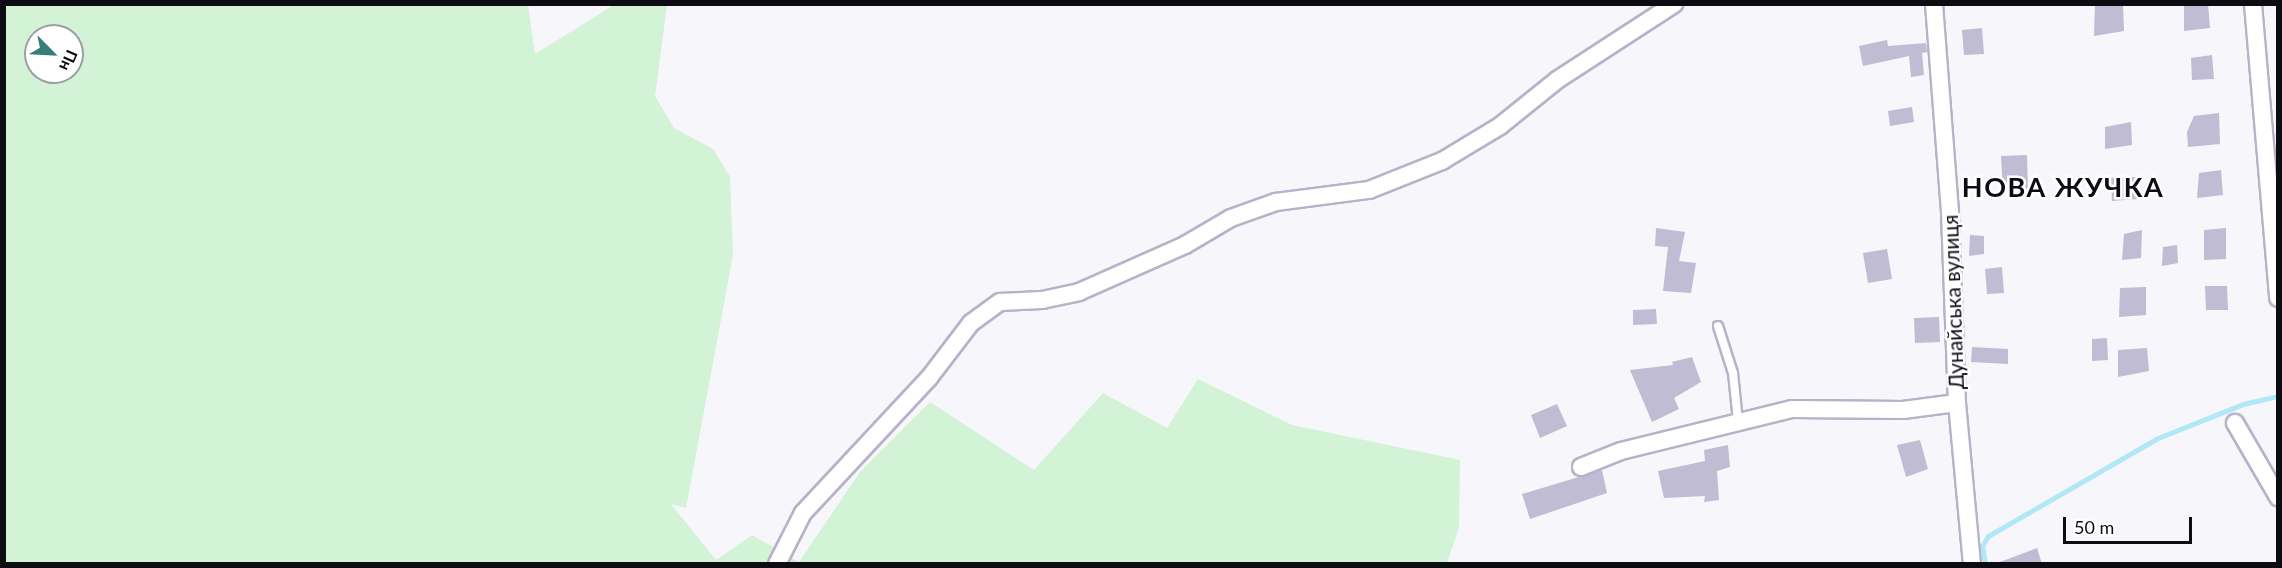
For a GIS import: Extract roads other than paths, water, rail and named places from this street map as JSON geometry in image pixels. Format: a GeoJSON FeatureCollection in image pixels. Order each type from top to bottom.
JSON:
{"type":"FeatureCollection","features":[{"type":"Feature","properties":{"kind":"street"},"geometry":{"type":"LineString","coordinates":[[777,564],[803,513],[928,378],[971,323],[1000,302],[1042,300],[1079,292],[1185,245],[1231,218],[1276,202],[1369,190],[1442,161],[1500,126],[1557,80],[1674,4]]}},
{"type":"Feature","properties":{"kind":"street","name":"Дунайська вулиця"},"geometry":{"type":"LineString","coordinates":[[1934,4],[1950,213],[1957,403],[1972,564]]}},
{"type":"Feature","properties":{"kind":"street"},"geometry":{"type":"LineString","coordinates":[[2253,4],[2277,298]]}},
{"type":"Feature","properties":{"kind":"street"},"geometry":{"type":"LineString","coordinates":[[1581,467],[1621,451],[1792,409],[1903,410],[1957,403]]}},
{"type":"Feature","properties":{"kind":"street"},"geometry":{"type":"LineString","coordinates":[[2235,423],[2277,497]]}},
{"type":"Feature","properties":{"kind":"lane"},"geometry":{"type":"LineString","coordinates":[[1718,326],[1733,373],[1738,421]]}},
{"type":"Feature","properties":{"kind":"waterway"},"geometry":{"type":"LineString","coordinates":[[1985,564],[1982,546],[1988,536],[2158,438],[2243,404],[2278,396]]}},
{"type":"Feature","properties":{"kind":"district","name":"НОВА ЖУЧКА"},"geometry":{"type":"Point","coordinates":[2063,187]}}]}
